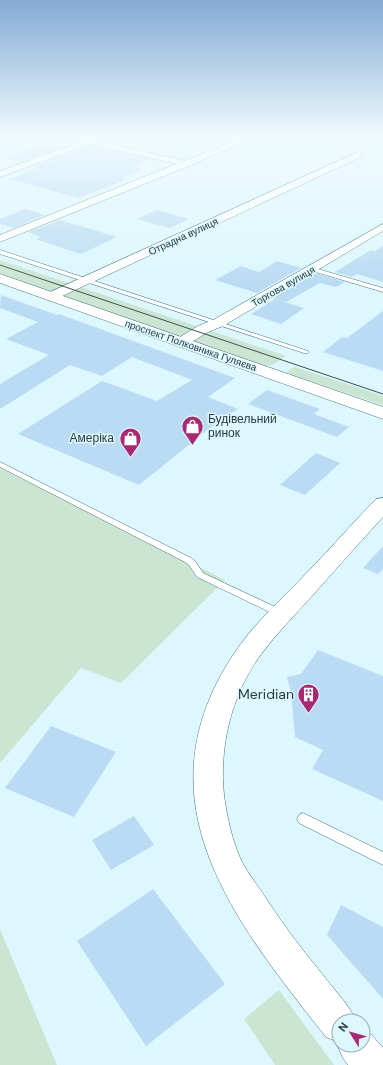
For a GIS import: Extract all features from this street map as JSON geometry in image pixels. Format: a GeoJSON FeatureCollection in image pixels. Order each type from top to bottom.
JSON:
{"type":"FeatureCollection","features":[{"type":"Feature","properties":{"kind":"main road","name":"проспект Полковника Гуляєва"},"geometry":{"type":"LineString","coordinates":[[0,278],[383,413]]}},
{"type":"Feature","properties":{"kind":"main road"},"geometry":{"type":"LineString","coordinates":[[331,1014],[292,966],[253,909],[227,864],[214,824],[208,787],[208,752],[215,720],[228,685],[250,652],[282,614],[383,504]]}},
{"type":"Feature","properties":{"kind":"main road"},"geometry":{"type":"LineString","coordinates":[[362,1053],[372,1065]]}},
{"type":"Feature","properties":{"kind":"street"},"geometry":{"type":"LineString","coordinates":[[0,238],[131,186]]}},
{"type":"Feature","properties":{"kind":"street","name":"Отрадна вулиця"},"geometry":{"type":"LineString","coordinates":[[52,296],[292,186]]}},
{"type":"Feature","properties":{"kind":"street","name":"Торгова вулиця"},"geometry":{"type":"LineString","coordinates":[[182,342],[203,329],[218,323],[383,227]]}},
{"type":"Feature","properties":{"kind":"lane"},"geometry":{"type":"LineString","coordinates":[[0,252],[306,352]]}},
{"type":"Feature","properties":{"kind":"lane"},"geometry":{"type":"LineString","coordinates":[[311,269],[383,290]]}},
{"type":"Feature","properties":{"kind":"lane"},"geometry":{"type":"LineString","coordinates":[[0,464],[188,560],[192,563],[200,576],[282,614]]}},
{"type":"Feature","properties":{"kind":"lane"},"geometry":{"type":"LineString","coordinates":[[303,819],[383,859]]}},
{"type":"Feature","properties":{"kind":"green space"},"geometry":{"type":"Polygon","coordinates":[[[0,260],[286,356],[272,365],[265,366],[0,276],[0,260]]]}},
{"type":"Feature","properties":{"kind":"green space"},"geometry":{"type":"Polygon","coordinates":[[[295,367],[381,395],[383,396],[383,405],[289,374],[287,371],[295,367]]]}},
{"type":"Feature","properties":{"kind":"green space"},"geometry":{"type":"Polygon","coordinates":[[[0,468],[225,580],[121,683],[81,668],[0,763],[0,468]]]}},
{"type":"Feature","properties":{"kind":"green space"},"geometry":{"type":"Polygon","coordinates":[[[0,929],[57,1065],[0,1065],[0,929]]]}},
{"type":"Feature","properties":{"kind":"green space"},"geometry":{"type":"Polygon","coordinates":[[[279,990],[334,1065],[275,1065],[244,1019],[279,990]]]}},
{"type":"Feature","properties":{"kind":"building"},"geometry":{"type":"Polygon","coordinates":[[[34,186],[110,186],[79,198],[34,186]]]}},
{"type":"Feature","properties":{"kind":"building"},"geometry":{"type":"Polygon","coordinates":[[[25,209],[45,215],[14,228],[0,224],[0,219],[25,209]]]}},
{"type":"Feature","properties":{"kind":"building"},"geometry":{"type":"Polygon","coordinates":[[[157,210],[189,219],[170,228],[137,219],[157,210]]]}},
{"type":"Feature","properties":{"kind":"building"},"geometry":{"type":"Polygon","coordinates":[[[60,220],[117,237],[81,254],[35,239],[41,237],[28,232],[60,220]]]}},
{"type":"Feature","properties":{"kind":"building"},"geometry":{"type":"Polygon","coordinates":[[[383,246],[383,282],[357,274],[352,277],[335,272],[371,250],[375,251],[383,246]]]}},
{"type":"Feature","properties":{"kind":"building"},"geometry":{"type":"Polygon","coordinates":[[[277,261],[301,268],[257,293],[215,280],[241,266],[259,272],[277,261]]]}},
{"type":"Feature","properties":{"kind":"building"},"geometry":{"type":"Polygon","coordinates":[[[315,273],[345,282],[336,287],[320,283],[286,302],[273,298],[315,273]]]}},
{"type":"Feature","properties":{"kind":"building"},"geometry":{"type":"Polygon","coordinates":[[[1,295],[57,315],[59,314],[235,378],[208,397],[238,409],[221,419],[139,485],[18,434],[102,381],[157,401],[192,380],[132,357],[102,376],[70,365],[0,409],[0,384],[49,355],[6,339],[38,322],[0,308],[1,295]]]}},
{"type":"Feature","properties":{"kind":"building"},"geometry":{"type":"Polygon","coordinates":[[[275,299],[304,308],[281,324],[251,314],[275,299]]]}},
{"type":"Feature","properties":{"kind":"building"},"geometry":{"type":"Polygon","coordinates":[[[383,311],[383,371],[323,352],[342,337],[347,338],[383,311]]]}},
{"type":"Feature","properties":{"kind":"building"},"geometry":{"type":"Polygon","coordinates":[[[267,390],[320,409],[314,414],[349,427],[337,437],[248,404],[267,390]]]}},
{"type":"Feature","properties":{"kind":"building"},"geometry":{"type":"Polygon","coordinates":[[[316,453],[340,463],[305,495],[280,485],[316,453]]]}},
{"type":"Feature","properties":{"kind":"building"},"geometry":{"type":"Polygon","coordinates":[[[383,546],[383,569],[378,574],[363,568],[383,546]]]}},
{"type":"Feature","properties":{"kind":"building"},"geometry":{"type":"Polygon","coordinates":[[[318,650],[383,676],[383,801],[312,769],[323,750],[295,737],[291,692],[287,677],[301,674],[318,650]]]}},
{"type":"Feature","properties":{"kind":"building"},"geometry":{"type":"Polygon","coordinates":[[[51,726],[116,752],[74,817],[5,788],[51,726]]]}},
{"type":"Feature","properties":{"kind":"building"},"geometry":{"type":"Polygon","coordinates":[[[134,816],[154,845],[111,870],[92,840],[134,816]]]}},
{"type":"Feature","properties":{"kind":"building"},"geometry":{"type":"Polygon","coordinates":[[[153,889],[225,984],[146,1046],[77,941],[153,889]]]}},
{"type":"Feature","properties":{"kind":"building"},"geometry":{"type":"Polygon","coordinates":[[[341,905],[383,927],[383,999],[327,935],[341,905]]]}},
{"type":"Feature","properties":{"kind":"tram line"},"geometry":{"type":"LineString","coordinates":[[0,265],[383,394]]}},
{"type":"Feature","properties":{"kind":"place","name":"Будівельний ринок"},"geometry":{"type":"Point","coordinates":[192,446]}},
{"type":"Feature","properties":{"kind":"place","name":"Амеріка"},"geometry":{"type":"Point","coordinates":[130,458]}},
{"type":"Feature","properties":{"kind":"place","name":"Meridian"},"geometry":{"type":"Point","coordinates":[309,714]}}]}
